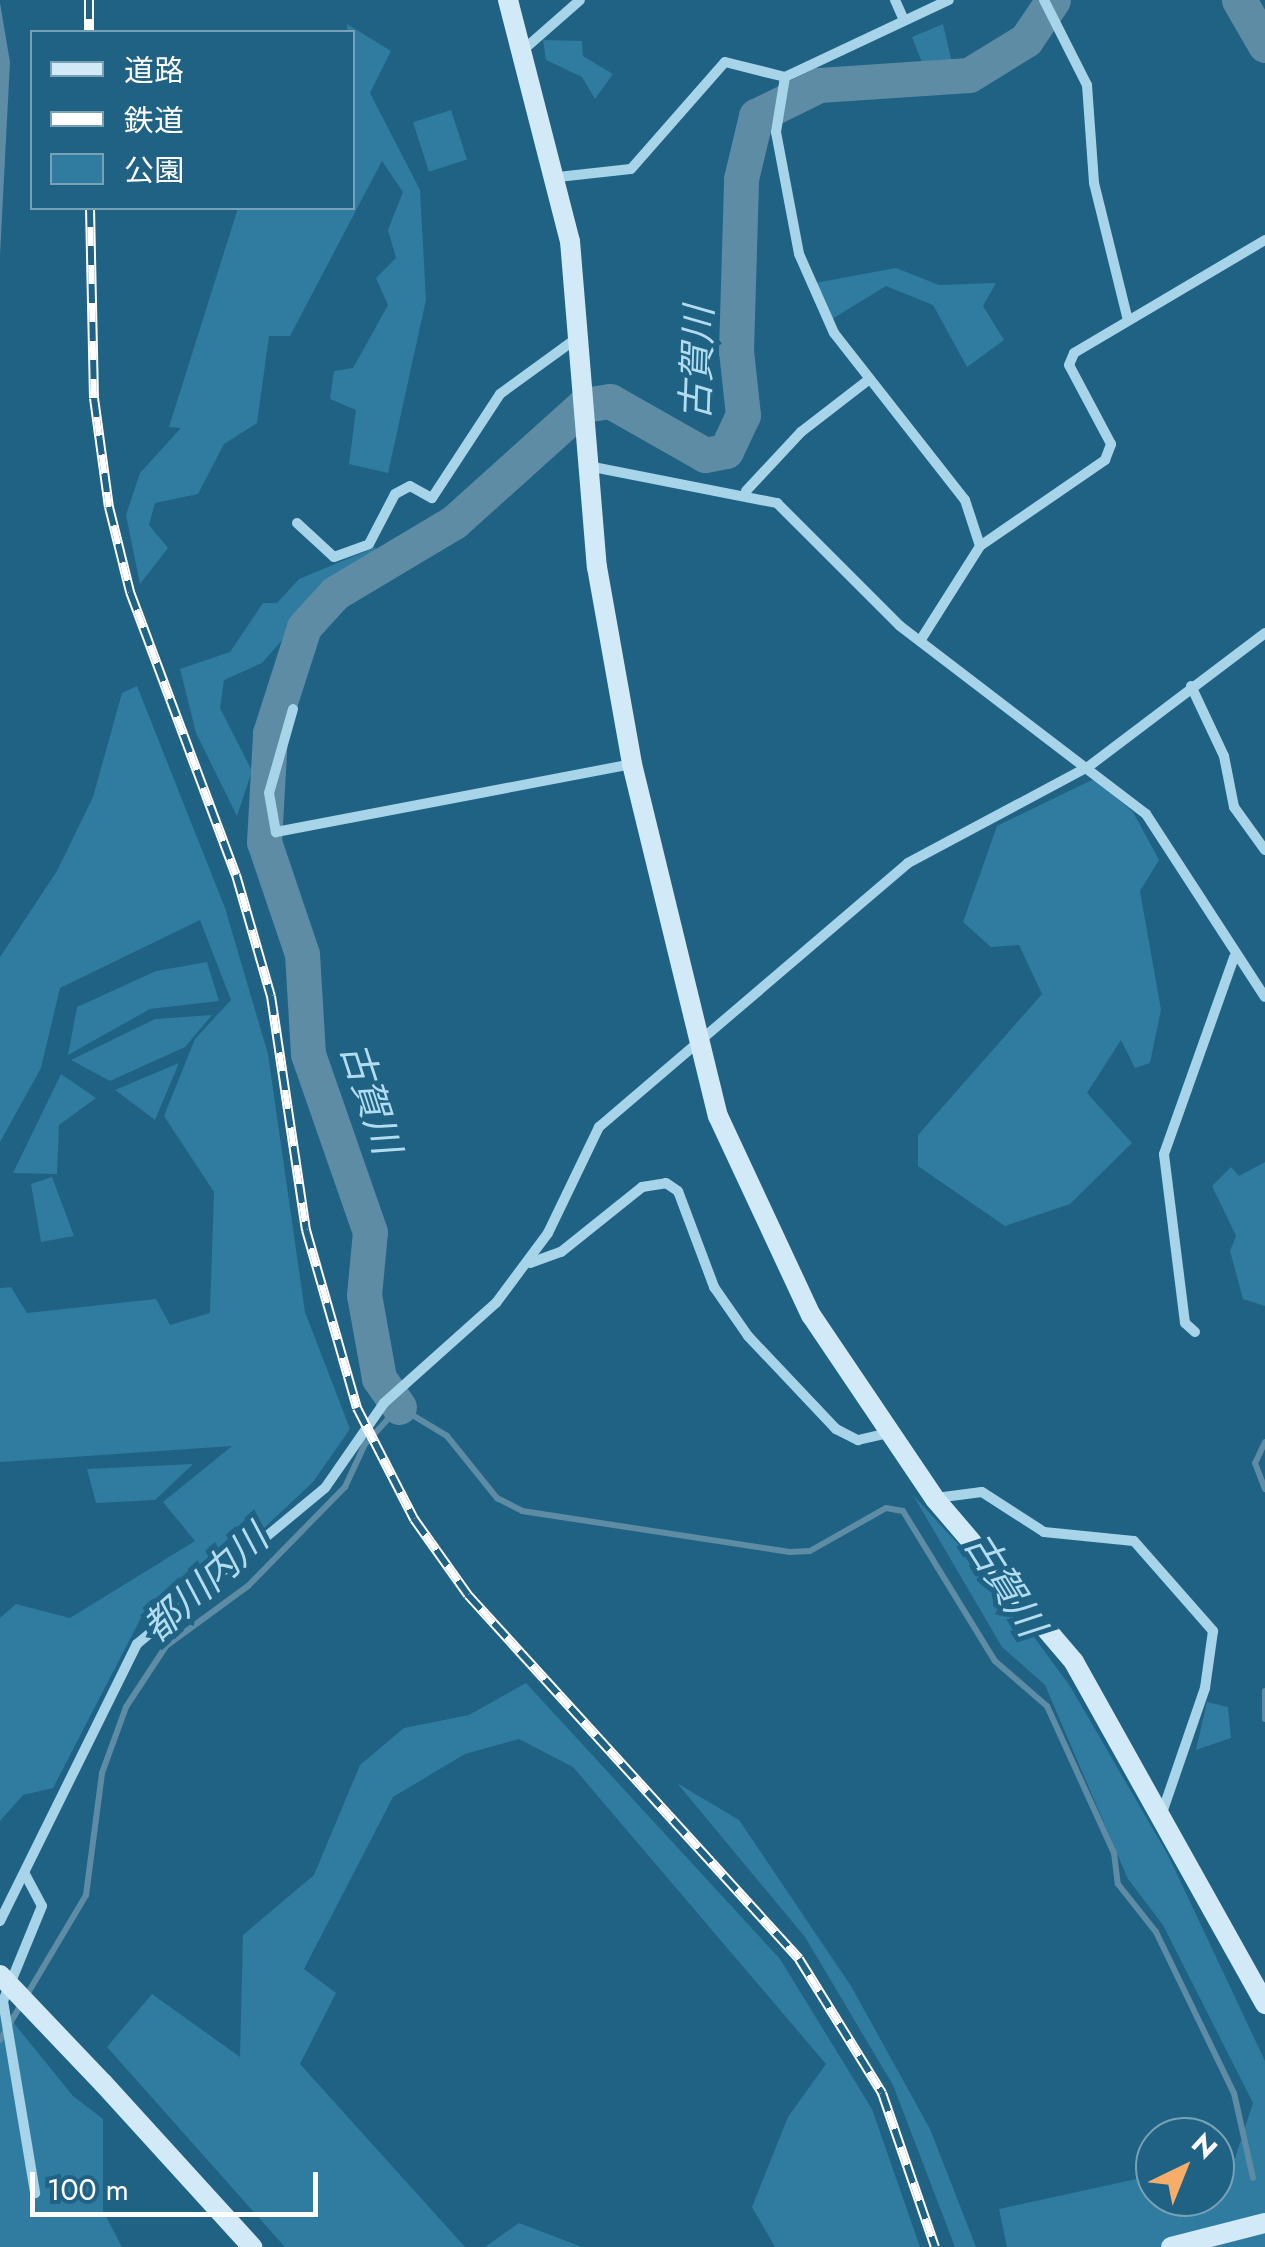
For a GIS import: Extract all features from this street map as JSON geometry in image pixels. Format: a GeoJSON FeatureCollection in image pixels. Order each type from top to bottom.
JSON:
{"type":"FeatureCollection","features":[{"type":"Feature","properties":{"kind":"street"},"geometry":{"type":"LineString","coordinates":[[508,0],[558,177],[578,338],[588,466],[632,764],[696,1043],[756,1209],[811,1315],[935,1499],[1074,1662],[1265,2004]]}},
{"type":"Feature","properties":{"kind":"street"},"geometry":{"type":"LineString","coordinates":[[522,51],[580,0]]}},
{"type":"Feature","properties":{"kind":"street"},"geometry":{"type":"LineString","coordinates":[[895,0],[904,20]]}},
{"type":"Feature","properties":{"kind":"street"},"geometry":{"type":"LineString","coordinates":[[558,177],[632,169],[726,62],[785,77],[950,0]]}},
{"type":"Feature","properties":{"kind":"street"},"geometry":{"type":"LineString","coordinates":[[1044,0],[1056,16],[1087,85],[1094,183],[1128,320]]}},
{"type":"Feature","properties":{"kind":"street"},"geometry":{"type":"LineString","coordinates":[[785,77],[779,92],[780,111],[800,254],[867,381],[965,500],[980,546]]}},
{"type":"Feature","properties":{"kind":"street"},"geometry":{"type":"LineString","coordinates":[[920,641],[980,546],[1105,460],[1111,444],[1069,364],[1128,320],[1265,240]]}},
{"type":"Feature","properties":{"kind":"street"},"geometry":{"type":"LineString","coordinates":[[297,524],[334,556],[369,544],[395,494],[410,486],[432,498],[500,394],[578,338]]}},
{"type":"Feature","properties":{"kind":"street"},"geometry":{"type":"LineString","coordinates":[[746,491],[867,381]]}},
{"type":"Feature","properties":{"kind":"street"},"geometry":{"type":"LineString","coordinates":[[588,466],[746,491],[777,503],[920,641],[1146,814],[1234,957],[1265,996]]}},
{"type":"Feature","properties":{"kind":"street"},"geometry":{"type":"LineString","coordinates":[[0,1921],[137,1644],[325,1488],[394,1392],[530,1263],[599,1126],[908,863],[1088,768],[1265,633]]}},
{"type":"Feature","properties":{"kind":"street"},"geometry":{"type":"LineString","coordinates":[[1191,686],[1224,756],[1234,807],[1265,850]]}},
{"type":"Feature","properties":{"kind":"street"},"geometry":{"type":"LineString","coordinates":[[293,709],[268,794],[276,832],[632,764]]}},
{"type":"Feature","properties":{"kind":"street"},"geometry":{"type":"LineString","coordinates":[[1195,1332],[1185,1322],[1164,1154],[1234,957]]}},
{"type":"Feature","properties":{"kind":"street"},"geometry":{"type":"LineString","coordinates":[[530,1263],[560,1252],[642,1187],[666,1183],[678,1191],[714,1286],[748,1336],[836,1429],[858,1440],[890,1433]]}},
{"type":"Feature","properties":{"kind":"street"},"geometry":{"type":"LineString","coordinates":[[935,1499],[982,1492],[1044,1532],[1134,1541],[1212,1630],[1205,1688],[1161,1816]]}},
{"type":"Feature","properties":{"kind":"street"},"geometry":{"type":"LineString","coordinates":[[26,1874],[42,1906],[10,1977],[5,2027],[13,2040],[35,2192]]}},
{"type":"Feature","properties":{"kind":"street"},"geometry":{"type":"LineString","coordinates":[[0,1975],[252,2247]]}},
{"type":"Feature","properties":{"kind":"street"},"geometry":{"type":"LineString","coordinates":[[1170,2247],[1265,2223]]}},
{"type":"Feature","properties":{"kind":"green space"},"geometry":{"type":"Polygon","coordinates":[[[347,24],[391,51],[370,93],[420,190],[426,300],[388,473],[349,464],[356,410],[330,399],[334,371],[353,368],[388,305],[376,278],[396,258],[388,230],[403,192],[382,161],[290,336],[269,336],[257,423],[224,444],[198,494],[155,503],[149,525],[168,548],[140,584],[126,515],[140,473],[181,428],[169,427],[237,210],[355,210],[355,30],[347,30],[347,24]]]}},
{"type":"Feature","properties":{"kind":"green space"},"geometry":{"type":"Polygon","coordinates":[[[943,24],[953,67],[926,73],[912,37],[943,24]]]}},
{"type":"Feature","properties":{"kind":"green space"},"geometry":{"type":"Polygon","coordinates":[[[543,40],[582,41],[583,56],[613,74],[595,99],[582,77],[546,60],[543,40]]]}},
{"type":"Feature","properties":{"kind":"green space"},"geometry":{"type":"Polygon","coordinates":[[[451,110],[467,159],[429,172],[413,122],[451,110]]]}},
{"type":"Feature","properties":{"kind":"green space"},"geometry":{"type":"Polygon","coordinates":[[[896,268],[939,285],[996,283],[983,306],[1004,340],[967,367],[933,305],[886,286],[832,319],[815,283],[896,268]]]}},
{"type":"Feature","properties":{"kind":"green space"},"geometry":{"type":"Polygon","coordinates":[[[376,547],[370,569],[321,596],[262,663],[224,680],[220,708],[252,771],[237,816],[196,733],[180,669],[230,652],[263,603],[277,603],[299,579],[376,547]]]}},
{"type":"Feature","properties":{"kind":"green space"},"geometry":{"type":"Polygon","coordinates":[[[137,686],[225,908],[268,1054],[305,1312],[350,1429],[313,1482],[231,1559],[144,1612],[53,1788],[23,1795],[0,1821],[0,1618],[16,1604],[70,1618],[195,1541],[163,1502],[232,1446],[0,1462],[0,1288],[11,1287],[27,1313],[156,1299],[170,1325],[210,1313],[214,1192],[164,1116],[195,1039],[231,1000],[200,920],[60,988],[41,1068],[0,1142],[0,957],[57,871],[93,797],[122,693],[137,686]]]}},
{"type":"Feature","properties":{"kind":"green space"},"geometry":{"type":"Polygon","coordinates":[[[1094,779],[1133,812],[1159,860],[1140,891],[1161,1010],[1150,1063],[1135,1068],[1121,1040],[1087,1093],[1132,1143],[1070,1204],[1005,1226],[918,1166],[918,1135],[1042,994],[1019,945],[991,947],[963,922],[997,826],[1094,779]]]}},
{"type":"Feature","properties":{"kind":"green space"},"geometry":{"type":"Polygon","coordinates":[[[207,962],[219,1001],[150,1009],[68,1055],[77,1007],[156,971],[207,962]]]}},
{"type":"Feature","properties":{"kind":"green space"},"geometry":{"type":"Polygon","coordinates":[[[212,1015],[185,1047],[110,1081],[71,1060],[155,1019],[212,1015]]]}},
{"type":"Feature","properties":{"kind":"green space"},"geometry":{"type":"Polygon","coordinates":[[[179,1063],[155,1120],[115,1090],[179,1063]]]}},
{"type":"Feature","properties":{"kind":"green space"},"geometry":{"type":"Polygon","coordinates":[[[61,1074],[96,1098],[59,1125],[57,1174],[13,1173],[61,1074]]]}},
{"type":"Feature","properties":{"kind":"green space"},"geometry":{"type":"Polygon","coordinates":[[[1265,1162],[1265,1306],[1243,1299],[1230,1251],[1236,1236],[1212,1186],[1231,1167],[1239,1176],[1265,1162]]]}},
{"type":"Feature","properties":{"kind":"green space"},"geometry":{"type":"Polygon","coordinates":[[[52,1177],[74,1236],[41,1242],[31,1184],[52,1177]]]}},
{"type":"Feature","properties":{"kind":"green space"},"geometry":{"type":"Polygon","coordinates":[[[193,1464],[155,1500],[96,1503],[87,1469],[193,1464]]]}},
{"type":"Feature","properties":{"kind":"green space"},"geometry":{"type":"Polygon","coordinates":[[[913,1495],[995,1584],[1070,1686],[1168,1855],[1265,2061],[1265,2247],[1007,2247],[999,2209],[1135,2179],[1135,2217],[1235,2217],[1235,2158],[1253,2103],[1163,1925],[1128,1879],[1045,1685],[1002,1647],[913,1495]]]}},
{"type":"Feature","properties":{"kind":"green space"},"geometry":{"type":"Polygon","coordinates":[[[526,1683],[780,1959],[872,2109],[920,2247],[775,2247],[752,2207],[788,2117],[826,2064],[573,1767],[519,1739],[465,1754],[393,1797],[304,1969],[336,1993],[300,2064],[465,2247],[285,2247],[107,2047],[152,1994],[240,2057],[243,1935],[314,1875],[360,1765],[404,1728],[469,1715],[526,1683]]]}},
{"type":"Feature","properties":{"kind":"green space"},"geometry":{"type":"Polygon","coordinates":[[[1207,1702],[1228,1707],[1231,1738],[1196,1750],[1207,1702]]]}},
{"type":"Feature","properties":{"kind":"green space"},"geometry":{"type":"Polygon","coordinates":[[[677,1783],[739,1820],[851,1986],[930,2129],[976,2247],[955,2247],[893,2085],[805,1937],[677,1783]]]}},
{"type":"Feature","properties":{"kind":"green space"},"geometry":{"type":"Polygon","coordinates":[[[0,2006],[73,2096],[103,2119],[103,2211],[122,2247],[0,2247],[0,2006]]]}},
{"type":"Feature","properties":{"kind":"green space"},"geometry":{"type":"Polygon","coordinates":[[[519,2223],[582,2247],[485,2247],[519,2223]]]}},
{"type":"Feature","properties":{"kind":"shaded area"},"geometry":{"type":"Polygon","coordinates":[[[0,3],[10,62],[0,255],[0,3]]]}},
{"type":"Feature","properties":{"kind":"waterway","name":"古賀川"},"geometry":{"type":"LineString","coordinates":[[399,1407],[379,1378],[364,1295],[370,1232],[308,1054],[302,954],[264,842],[270,733],[304,627],[335,593],[454,522],[584,405],[610,401],[705,455],[726,451],[743,415],[736,351],[741,179],[756,116],[819,85],[969,75],[1026,40],[1053,0]]}},
{"type":"Feature","properties":{"kind":"waterway","name":"古賀川"},"geometry":{"type":"LineString","coordinates":[[1239,0],[1265,45]]}},
{"type":"Feature","properties":{"kind":"waterway","name":"古賀川"},"geometry":{"type":"LineString","coordinates":[[0,2040],[86,1895],[102,1773],[126,1707],[166,1646],[248,1586],[345,1487],[365,1444],[399,1407],[447,1436],[497,1498],[522,1511],[790,1552],[810,1551],[886,1508],[903,1511],[995,1661],[1047,1706],[1114,1853],[1118,1884],[1156,1932],[1234,2093],[1253,2178]]}},
{"type":"Feature","properties":{"kind":"waterway"},"geometry":{"type":"LineString","coordinates":[[1265,1442],[1255,1463],[1265,1489]]}},
{"type":"Feature","properties":{"kind":"waterway"},"geometry":{"type":"LineString","coordinates":[[1265,1691],[1265,1719]]}},
{"type":"Feature","properties":{"kind":"railway"},"geometry":{"type":"LineString","coordinates":[[89,0],[89,30]]}},
{"type":"Feature","properties":{"kind":"railway"},"geometry":{"type":"LineString","coordinates":[[90,210],[94,398],[109,507],[130,592],[236,875],[271,996],[306,1230],[357,1408],[414,1519],[468,1595],[799,1959],[882,2093],[935,2247]]}},
{"type":"Feature","properties":{"kind":"water label","name":"都川内川"},"geometry":{"type":"Point","coordinates":[205,1583]}}]}
